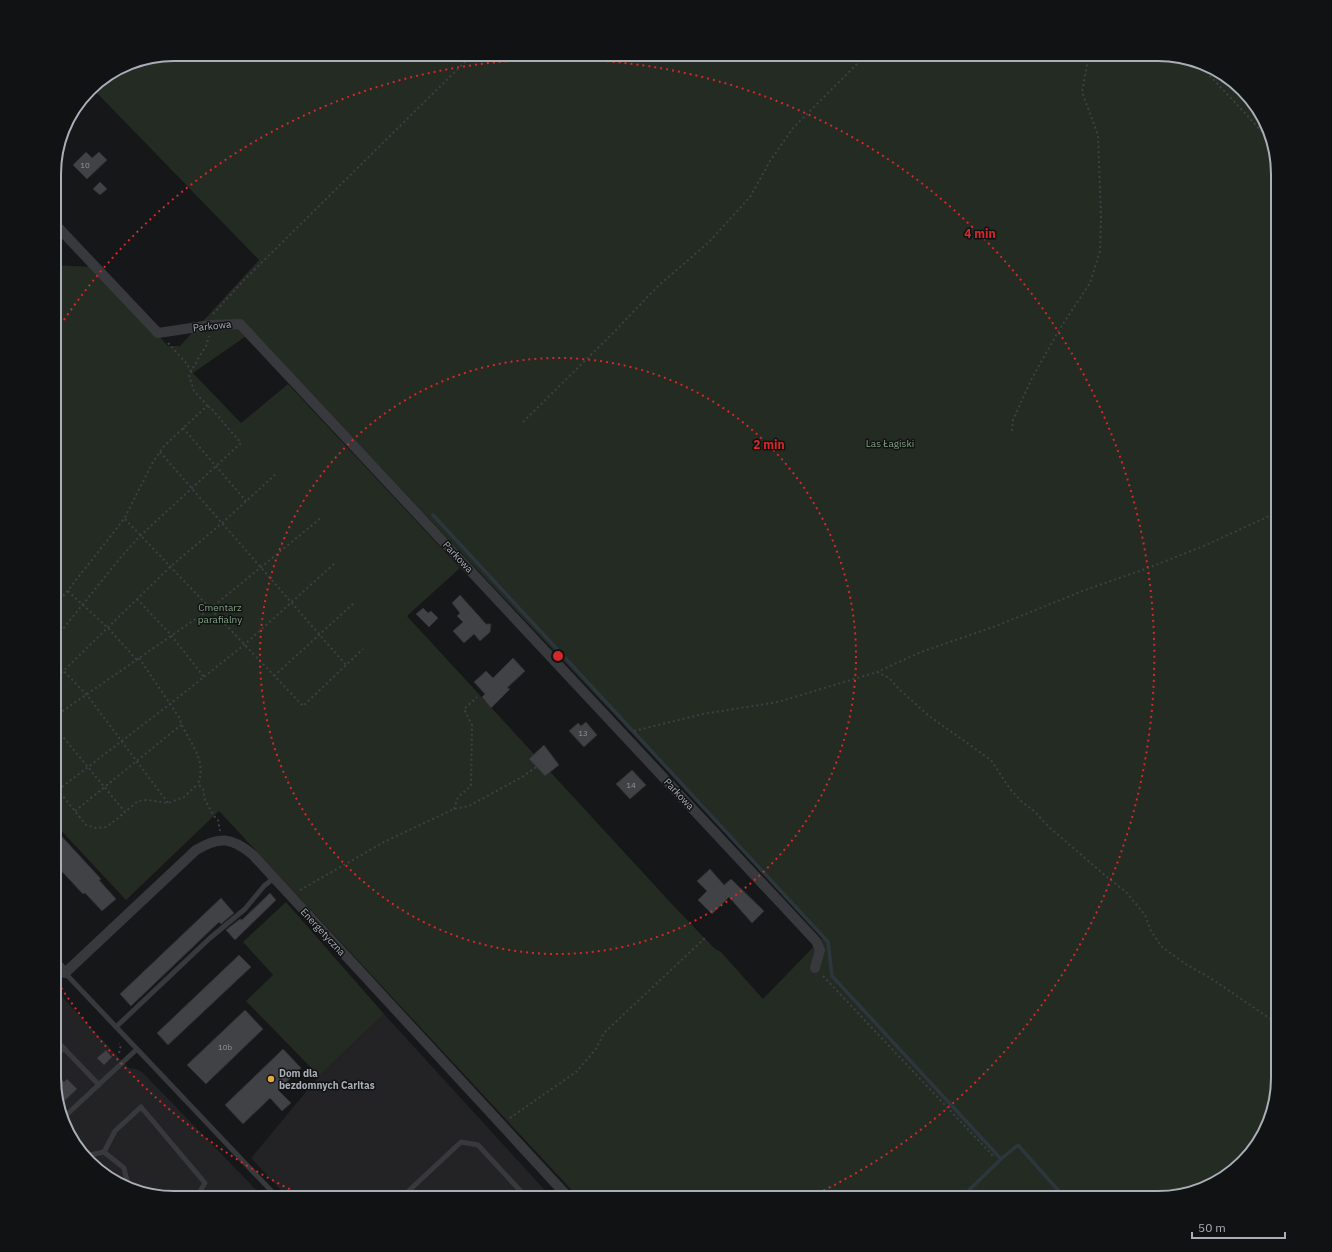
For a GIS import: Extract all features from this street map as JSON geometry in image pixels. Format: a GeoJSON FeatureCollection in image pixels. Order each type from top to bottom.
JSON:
{"type":"FeatureCollection","features":[{"type":"Feature","properties":{"kind":"street"},"geometry":{"type":"LineString","coordinates":[[61,230],[158,333]]}},
{"type":"Feature","properties":{"kind":"street","name":"Parkowa"},"geometry":{"type":"LineString","coordinates":[[158,333],[208,325],[240,324],[816,941],[820,950],[815,968]]}},
{"type":"Feature","properties":{"kind":"street","name":"Energetyczna"},"geometry":{"type":"LineString","coordinates":[[65,973],[196,850],[209,842],[222,840],[243,847],[274,878],[563,1191]]}},
{"type":"Feature","properties":{"kind":"street"},"geometry":{"type":"LineString","coordinates":[[61,969],[65,973]]}},
{"type":"Feature","properties":{"kind":"lane"},"geometry":{"type":"LineString","coordinates":[[116,1027],[210,938],[246,909],[264,886],[274,878]]}},
{"type":"Feature","properties":{"kind":"lane"},"geometry":{"type":"LineString","coordinates":[[65,973],[271,1191]]}},
{"type":"Feature","properties":{"kind":"lane"},"geometry":{"type":"LineString","coordinates":[[61,1045],[99,1085]]}},
{"type":"Feature","properties":{"kind":"lane"},"geometry":{"type":"LineString","coordinates":[[61,1051],[64,1048]]}},
{"type":"Feature","properties":{"kind":"lane"},"geometry":{"type":"LineString","coordinates":[[67,1114],[137,1049]]}},
{"type":"Feature","properties":{"kind":"lane"},"geometry":{"type":"LineString","coordinates":[[104,1152],[115,1131],[141,1107],[205,1183],[200,1191]]}},
{"type":"Feature","properties":{"kind":"lane"},"geometry":{"type":"LineString","coordinates":[[408,1191],[461,1142],[478,1145],[521,1191]]}},
{"type":"Feature","properties":{"kind":"lane"},"geometry":{"type":"LineString","coordinates":[[91,1155],[104,1152]]}},
{"type":"Feature","properties":{"kind":"lane"},"geometry":{"type":"LineString","coordinates":[[104,1152],[124,1168],[127,1180]]}},
{"type":"Feature","properties":{"kind":"path"},"geometry":{"type":"LineString","coordinates":[[61,631],[121,557],[140,536],[241,443],[207,406],[191,384],[189,376],[191,371],[209,341],[208,325],[206,321],[245,279],[466,61]]}},
{"type":"Feature","properties":{"kind":"path"},"geometry":{"type":"LineString","coordinates":[[523,422],[657,287],[709,242],[750,197],[770,161],[793,128],[860,61]]}},
{"type":"Feature","properties":{"kind":"path"},"geometry":{"type":"LineString","coordinates":[[1012,431],[1013,420],[1031,380],[1058,330],[1090,283],[1100,251],[1101,219],[1098,135],[1082,92],[1088,61]]}},
{"type":"Feature","properties":{"kind":"path"},"geometry":{"type":"LineString","coordinates":[[1207,73],[1263,132]]}},
{"type":"Feature","properties":{"kind":"path"},"geometry":{"type":"LineString","coordinates":[[158,333],[187,364],[191,371]]}},
{"type":"Feature","properties":{"kind":"path"},"geometry":{"type":"LineString","coordinates":[[61,599],[124,519],[153,462],[164,446],[207,406]]}},
{"type":"Feature","properties":{"kind":"path"},"geometry":{"type":"LineString","coordinates":[[183,428],[246,501]]}},
{"type":"Feature","properties":{"kind":"path"},"geometry":{"type":"LineString","coordinates":[[160,452],[290,603],[346,665]]}},
{"type":"Feature","properties":{"kind":"path"},"geometry":{"type":"LineString","coordinates":[[61,674],[170,567],[222,523],[276,474]]}},
{"type":"Feature","properties":{"kind":"path"},"geometry":{"type":"LineString","coordinates":[[625,737],[633,731],[703,714],[778,702],[877,672],[921,652],[996,626],[1085,590],[1148,568],[1206,545],[1271,515]]}},
{"type":"Feature","properties":{"kind":"path"},"geometry":{"type":"LineString","coordinates":[[61,712],[210,609],[321,518]]}},
{"type":"Feature","properties":{"kind":"path"},"geometry":{"type":"LineString","coordinates":[[124,519],[303,706],[363,649]]}},
{"type":"Feature","properties":{"kind":"path"},"geometry":{"type":"LineString","coordinates":[[61,788],[244,645],[334,564]]}},
{"type":"Feature","properties":{"kind":"path"},"geometry":{"type":"LineString","coordinates":[[61,794],[86,825],[96,828],[106,827],[138,801],[147,800],[168,803],[184,797],[198,784],[201,776],[199,757],[181,726],[179,717],[138,659],[68,590]]}},
{"type":"Feature","properties":{"kind":"path"},"geometry":{"type":"LineString","coordinates":[[137,599],[171,635],[204,677]]}},
{"type":"Feature","properties":{"kind":"path"},"geometry":{"type":"LineString","coordinates":[[274,676],[355,602]]}},
{"type":"Feature","properties":{"kind":"path"},"geometry":{"type":"LineString","coordinates":[[61,667],[87,695],[168,803]]}},
{"type":"Feature","properties":{"kind":"path"},"geometry":{"type":"LineString","coordinates":[[877,672],[889,678],[929,716],[991,760],[1010,789],[1022,802],[1033,810],[1050,828],[1106,877],[1127,893],[1146,915],[1151,931],[1162,947],[1271,1019]]}},
{"type":"Feature","properties":{"kind":"path"},"geometry":{"type":"LineString","coordinates":[[454,809],[458,797],[471,786],[472,725],[464,709],[477,697]]}},
{"type":"Feature","properties":{"kind":"path"},"geometry":{"type":"LineString","coordinates":[[75,811],[181,726]]}},
{"type":"Feature","properties":{"kind":"path"},"geometry":{"type":"LineString","coordinates":[[61,734],[125,812]]}},
{"type":"Feature","properties":{"kind":"path"},"geometry":{"type":"LineString","coordinates":[[290,896],[386,841],[454,809],[469,806],[522,777],[540,765]]}},
{"type":"Feature","properties":{"kind":"path"},"geometry":{"type":"LineString","coordinates":[[198,784],[202,789],[205,800],[218,820]]}},
{"type":"Feature","properties":{"kind":"path"},"geometry":{"type":"LineString","coordinates":[[501,1124],[576,1072],[596,1049],[604,1033],[706,937]]}},
{"type":"Feature","properties":{"kind":"path"},"geometry":{"type":"LineString","coordinates":[[815,968],[994,1157]]}},
{"type":"Feature","properties":{"kind":"shaded area"},"geometry":{"type":"Polygon","coordinates":[[[61,995],[129,1068],[137,1069],[143,1073],[257,1191],[174,1191],[152,1189],[124,1179],[105,1168],[94,1158],[76,1134],[65,1107],[62,1093],[61,995]]]}},
{"type":"Feature","properties":{"kind":"shaded area"},"geometry":{"type":"Polygon","coordinates":[[[384,1014],[546,1191],[282,1191],[251,1158],[320,1075],[384,1014]]]}},
{"type":"Feature","properties":{"kind":"green space","name":"Las Łagiski"},"geometry":{"type":"Polygon","coordinates":[[[174,61],[1158,61],[1180,63],[1194,67],[1214,76],[1233,89],[1248,105],[1259,124],[1267,145],[1271,167],[1271,1078],[1269,1100],[1265,1114],[1248,1147],[1227,1168],[1208,1179],[1180,1189],[1158,1191],[572,1191],[219,811],[126,900],[61,830],[61,265],[93,267],[168,346],[180,346],[259,260],[96,92],[117,76],[131,70],[152,63],[174,61]],[[252,332],[193,373],[241,423],[288,384],[460,568],[407,616],[670,902],[715,949],[721,952],[763,999],[824,936],[252,332]]]}},
{"type":"Feature","properties":{"kind":"green space"},"geometry":{"type":"Polygon","coordinates":[[[286,902],[384,1014],[319,1076],[246,1001],[273,975],[243,942],[286,902]]]}},
{"type":"Feature","properties":{"kind":"building"},"geometry":{"type":"Polygon","coordinates":[[[86,152],[92,158],[99,152],[107,160],[87,179],[73,165],[86,152]]]}},
{"type":"Feature","properties":{"kind":"building"},"geometry":{"type":"Polygon","coordinates":[[[100,182],[107,189],[100,195],[93,189],[100,182]]]}},
{"type":"Feature","properties":{"kind":"building"},"geometry":{"type":"Polygon","coordinates":[[[460,595],[486,624],[491,624],[490,632],[480,641],[474,634],[464,643],[453,631],[463,622],[457,616],[460,613],[452,603],[460,595]]]}},
{"type":"Feature","properties":{"kind":"building"},"geometry":{"type":"Polygon","coordinates":[[[423,608],[428,613],[431,611],[438,618],[429,627],[416,614],[423,608]]]}},
{"type":"Feature","properties":{"kind":"building"},"geometry":{"type":"Polygon","coordinates":[[[513,658],[525,671],[507,688],[510,689],[491,708],[482,697],[485,694],[474,682],[486,671],[493,678],[513,658]]]}},
{"type":"Feature","properties":{"kind":"building"},"geometry":{"type":"Polygon","coordinates":[[[586,722],[597,735],[584,747],[569,731],[578,723],[581,726],[586,722]]]}},
{"type":"Feature","properties":{"kind":"building"},"geometry":{"type":"Polygon","coordinates":[[[544,745],[559,765],[545,776],[529,759],[544,745]]]}},
{"type":"Feature","properties":{"kind":"building"},"geometry":{"type":"Polygon","coordinates":[[[632,770],[646,785],[630,799],[616,784],[632,770]]]}},
{"type":"Feature","properties":{"kind":"building"},"geometry":{"type":"Polygon","coordinates":[[[61,836],[101,879],[99,880],[116,899],[102,911],[85,893],[83,894],[61,870],[61,836]]]}},
{"type":"Feature","properties":{"kind":"building"},"geometry":{"type":"Polygon","coordinates":[[[710,869],[724,885],[731,879],[764,911],[752,923],[729,897],[712,914],[698,900],[707,891],[697,881],[710,869]]]}},
{"type":"Feature","properties":{"kind":"building"},"geometry":{"type":"Polygon","coordinates":[[[270,893],[276,900],[235,940],[226,930],[240,919],[242,920],[270,893]]]}},
{"type":"Feature","properties":{"kind":"building"},"geometry":{"type":"Polygon","coordinates":[[[221,898],[234,913],[221,924],[219,922],[131,1006],[120,994],[221,898]]]}},
{"type":"Feature","properties":{"kind":"building"},"geometry":{"type":"Polygon","coordinates":[[[239,955],[251,967],[168,1045],[157,1033],[239,955]]]}},
{"type":"Feature","properties":{"kind":"building"},"geometry":{"type":"Polygon","coordinates":[[[245,1010],[263,1029],[206,1084],[187,1065],[245,1010]]]}},
{"type":"Feature","properties":{"kind":"building","name":"Dom dla bezdomnych Caritas"},"geometry":{"type":"Polygon","coordinates":[[[283,1049],[301,1068],[278,1090],[291,1103],[282,1111],[270,1098],[243,1124],[225,1105],[283,1049]]]}},
{"type":"Feature","properties":{"kind":"building"},"geometry":{"type":"Polygon","coordinates":[[[106,1050],[112,1057],[104,1065],[97,1058],[106,1050]]]}},
{"type":"Feature","properties":{"kind":"building"},"geometry":{"type":"Polygon","coordinates":[[[61,1079],[64,1082],[67,1079],[77,1089],[64,1101],[61,1079]]]}},
{"type":"Feature","properties":{"kind":"waterway"},"geometry":{"type":"LineString","coordinates":[[433,515],[828,942],[832,976],[1001,1159]]}},
{"type":"Feature","properties":{"kind":"waterway"},"geometry":{"type":"LineString","coordinates":[[968,1191],[1001,1159],[1018,1145],[1059,1191]]}},
{"type":"Feature","properties":{"kind":"place","name":"Dom dla bezdomnych Caritas"},"geometry":{"type":"Point","coordinates":[271,1079]}},
{"type":"Feature","properties":{"kind":"park label","name":"Cmentarz parafialny"},"geometry":{"type":"Point","coordinates":[220,612]}}]}
